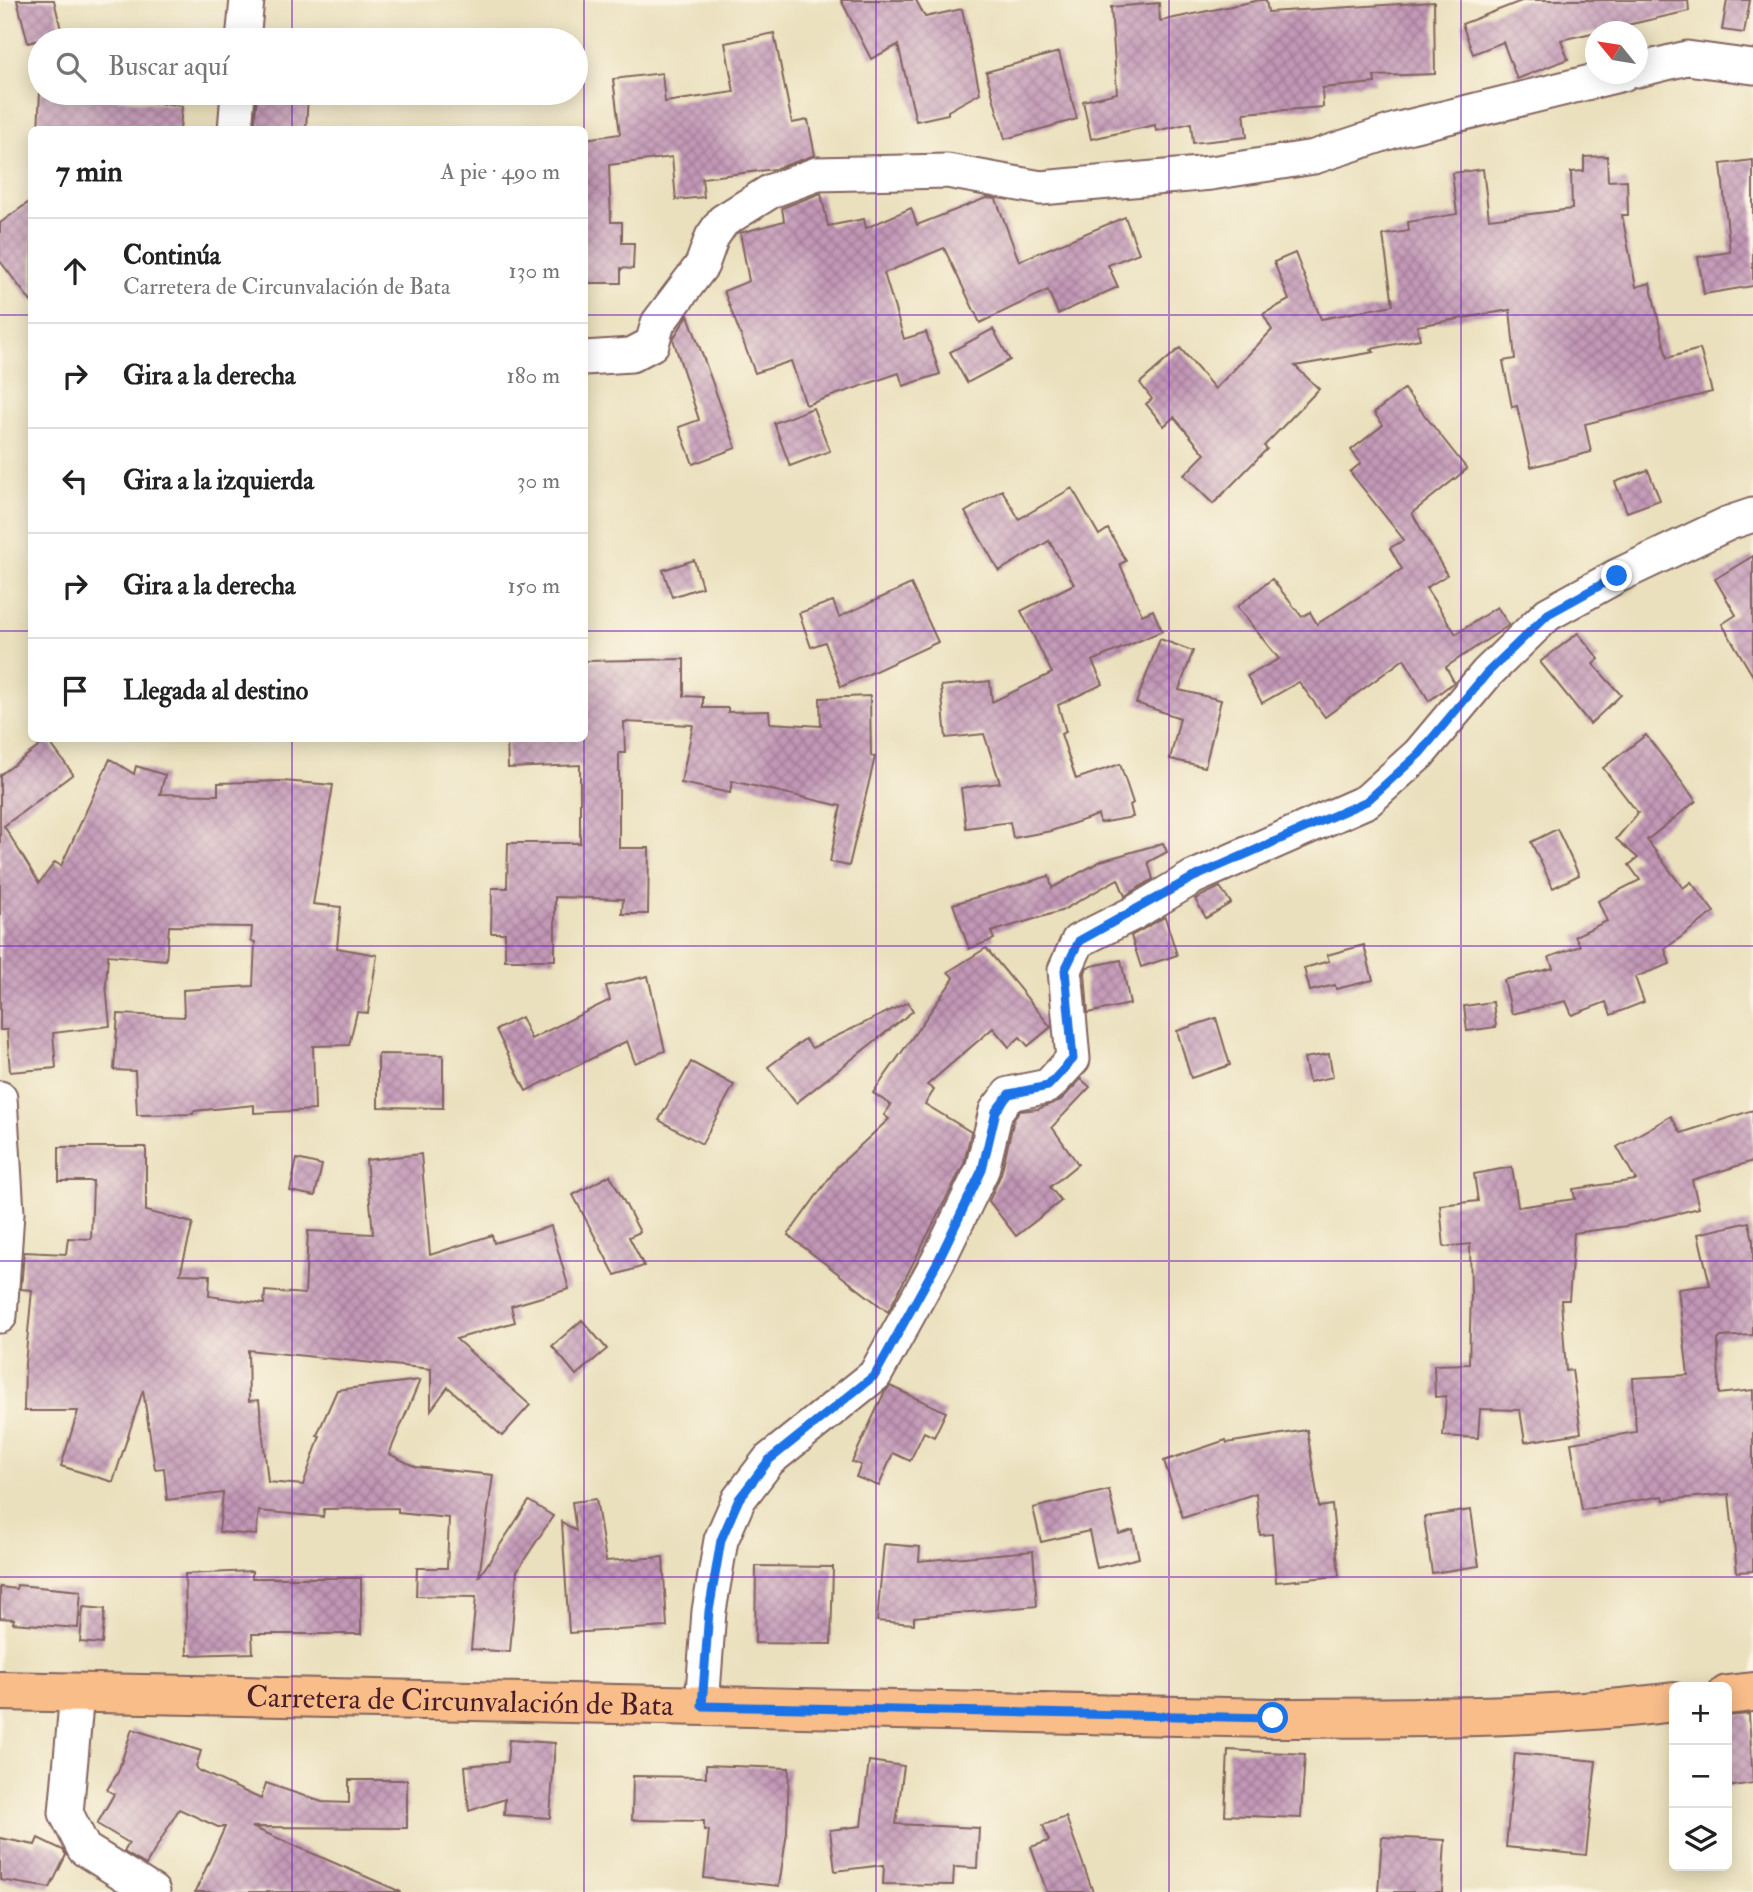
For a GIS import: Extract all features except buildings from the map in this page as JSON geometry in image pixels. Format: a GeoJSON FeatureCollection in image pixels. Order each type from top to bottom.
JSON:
{"type":"FeatureCollection","features":[{"type":"Feature","properties":{"kind":"main road","name":"Carretera de Circunvalación de Bata"},"geometry":{"type":"LineString","coordinates":[[0,1691],[1273,1718],[1449,1717],[1669,1702]]}},
{"type":"Feature","properties":{"kind":"main road"},"geometry":{"type":"LineString","coordinates":[[1732,1694],[1753,1692]]}},
{"type":"Feature","properties":{"kind":"street"},"geometry":{"type":"LineString","coordinates":[[244,28],[247,0]]}},
{"type":"Feature","properties":{"kind":"street"},"geometry":{"type":"LineString","coordinates":[[1648,67],[1687,58],[1753,66]]}},
{"type":"Feature","properties":{"kind":"street"},"geometry":{"type":"LineString","coordinates":[[588,358],[631,355],[652,344],[658,323],[702,265],[712,237],[723,221],[771,191],[817,174],[947,171],[1041,188],[1211,173],[1314,157],[1399,129],[1585,83]]}},
{"type":"Feature","properties":{"kind":"street"},"geometry":{"type":"LineString","coordinates":[[235,126],[237,105]]}},
{"type":"Feature","properties":{"kind":"street"},"geometry":{"type":"LineString","coordinates":[[702,1706],[709,1611],[721,1540],[739,1499],[769,1460],[875,1375],[938,1261],[982,1170],[996,1111],[1009,1094],[1048,1086],[1073,1059],[1065,970],[1079,941],[1192,878],[1367,801],[1419,754],[1487,673],[1548,614],[1617,576],[1729,523],[1753,515]]}},
{"type":"Feature","properties":{"kind":"street"},"geometry":{"type":"LineString","coordinates":[[0,1098],[8,1213],[0,1316]]}},
{"type":"Feature","properties":{"kind":"street"},"geometry":{"type":"LineString","coordinates":[[77,1693],[66,1813],[84,1849],[153,1892]]}},
{"type":"Feature","properties":{"kind":"route"},"geometry":{"type":"LineString","coordinates":[[1273,1718],[702,1706],[709,1611],[721,1540],[739,1499],[769,1460],[824,1419],[875,1375],[938,1261],[982,1170],[996,1111],[1009,1094],[1048,1086],[1073,1059],[1065,970],[1079,941],[1134,913],[1192,878],[1367,801],[1419,754],[1487,673],[1548,614],[1617,576]]}}]}
